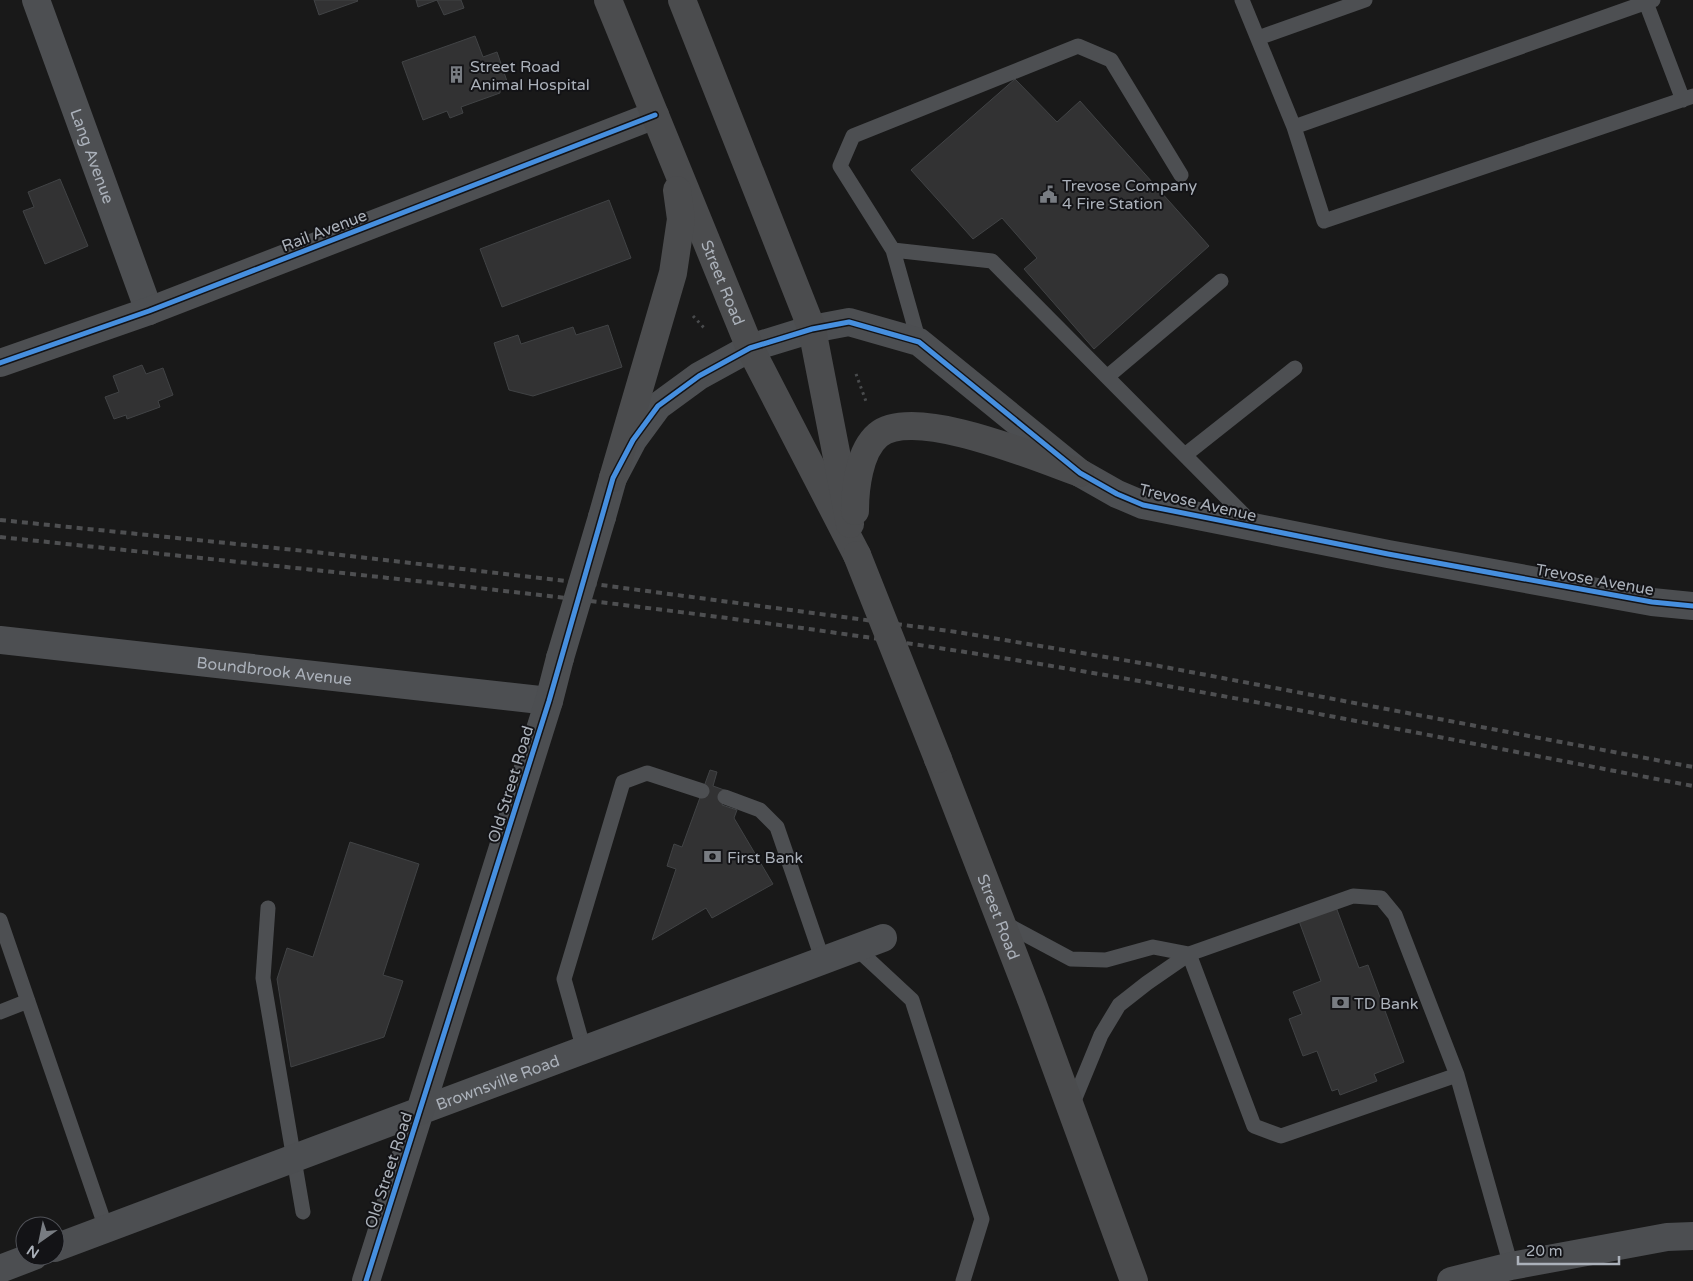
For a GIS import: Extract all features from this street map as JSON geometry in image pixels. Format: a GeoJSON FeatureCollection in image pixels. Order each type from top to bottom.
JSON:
{"type":"FeatureCollection","features":[{"type":"Feature","properties":{"kind":"main road","name":"Street Road"},"geometry":{"type":"LineString","coordinates":[[608,0],[750,348],[857,555],[1001,922],[1134,1281]]}},
{"type":"Feature","properties":{"kind":"main road","name":"Street Road"},"geometry":{"type":"LineString","coordinates":[[682,0],[812,329],[857,555]]}},
{"type":"Feature","properties":{"kind":"main road"},"geometry":{"type":"LineString","coordinates":[[613,478],[673,273],[681,218],[672,157]]}},
{"type":"Feature","properties":{"kind":"main road"},"geometry":{"type":"LineString","coordinates":[[857,555],[855,500],[859,476],[872,442],[878,435],[890,429],[902,425],[950,430],[1080,473]]}},
{"type":"Feature","properties":{"kind":"street","name":"Lang Avenue"},"geometry":{"type":"LineString","coordinates":[[36,0],[149,312]]}},
{"type":"Feature","properties":{"kind":"street","name":"Rail Avenue"},"geometry":{"type":"LineString","coordinates":[[0,363],[149,312],[656,114]]}},
{"type":"Feature","properties":{"kind":"street","name":"Trevose Avenue"},"geometry":{"type":"LineString","coordinates":[[750,348],[812,329],[849,322],[919,342],[1080,473],[1117,494],[1143,505],[1632,599],[1693,606]]}},
{"type":"Feature","properties":{"kind":"street","name":"Old Street Road"},"geometry":{"type":"LineString","coordinates":[[366,1281],[549,701],[613,478],[633,440],[658,406],[699,376],[750,348]]}},
{"type":"Feature","properties":{"kind":"street","name":"Boundbrook Avenue"},"geometry":{"type":"LineString","coordinates":[[0,640],[549,701]]}},
{"type":"Feature","properties":{"kind":"street","name":"Brownsville Road"},"geometry":{"type":"LineString","coordinates":[[65,1244],[883,938]]}},
{"type":"Feature","properties":{"kind":"street"},"geometry":{"type":"LineString","coordinates":[[1450,1281],[1511,1266],[1667,1237],[1693,1236]]}},
{"type":"Feature","properties":{"kind":"street"},"geometry":{"type":"LineString","coordinates":[[0,1269],[15,1263]]}},
{"type":"Feature","properties":{"kind":"lane"},"geometry":{"type":"LineString","coordinates":[[1242,0],[1294,127],[1324,221],[1688,98],[1648,1],[1294,127]]}},
{"type":"Feature","properties":{"kind":"lane"},"geometry":{"type":"LineString","coordinates":[[1258,38],[1365,0]]}},
{"type":"Feature","properties":{"kind":"lane"},"geometry":{"type":"LineString","coordinates":[[919,342],[893,250],[840,166],[852,136],[1078,46],[1111,60],[1181,176]]}},
{"type":"Feature","properties":{"kind":"lane"},"geometry":{"type":"LineString","coordinates":[[893,250],[992,261],[1257,528]]}},
{"type":"Feature","properties":{"kind":"lane"},"geometry":{"type":"LineString","coordinates":[[1107,377],[1221,281]]}},
{"type":"Feature","properties":{"kind":"lane"},"geometry":{"type":"LineString","coordinates":[[1185,455],[1295,368]]}},
{"type":"Feature","properties":{"kind":"lane"},"geometry":{"type":"LineString","coordinates":[[584,1050],[564,979],[623,782],[647,773],[702,791]]}},
{"type":"Feature","properties":{"kind":"lane"},"geometry":{"type":"LineString","coordinates":[[725,797],[760,810],[777,827],[823,960]]}},
{"type":"Feature","properties":{"kind":"lane"},"geometry":{"type":"LineString","coordinates":[[1071,1108],[1101,1035],[1119,1005],[1189,954],[1353,896],[1381,898],[1395,914],[1456,1076],[1511,1266]]}},
{"type":"Feature","properties":{"kind":"lane"},"geometry":{"type":"LineString","coordinates":[[268,908],[263,978],[303,1212]]}},
{"type":"Feature","properties":{"kind":"lane"},"geometry":{"type":"LineString","coordinates":[[0,920],[106,1228]]}},
{"type":"Feature","properties":{"kind":"lane"},"geometry":{"type":"LineString","coordinates":[[1001,922],[1072,959],[1106,960],[1152,947],[1189,954]]}},
{"type":"Feature","properties":{"kind":"lane"},"geometry":{"type":"LineString","coordinates":[[856,948],[912,1000],[982,1219],[964,1281]]}},
{"type":"Feature","properties":{"kind":"lane"},"geometry":{"type":"LineString","coordinates":[[1189,954],[1254,1126],[1281,1136],[1456,1076]]}},
{"type":"Feature","properties":{"kind":"lane"},"geometry":{"type":"LineString","coordinates":[[0,1012],[28,1001]]}},
{"type":"Feature","properties":{"kind":"path"},"geometry":{"type":"LineString","coordinates":[[689,311],[706,330]]}},
{"type":"Feature","properties":{"kind":"path"},"geometry":{"type":"LineString","coordinates":[[856,374],[867,404]]}},
{"type":"Feature","properties":{"kind":"building"},"geometry":{"type":"Polygon","coordinates":[[[314,0],[357,0],[358,1],[319,15],[314,0]]]}},
{"type":"Feature","properties":{"kind":"building"},"geometry":{"type":"Polygon","coordinates":[[[416,0],[437,0],[418,7],[416,0]]]}},
{"type":"Feature","properties":{"kind":"building"},"geometry":{"type":"Polygon","coordinates":[[[437,0],[461,0],[464,8],[444,15],[437,0]]]}},
{"type":"Feature","properties":{"kind":"building","name":"Street Road Animal Hospital"},"geometry":{"type":"Polygon","coordinates":[[[475,36],[483,57],[497,52],[509,87],[500,91],[500,93],[461,107],[463,113],[450,118],[447,111],[423,120],[402,62],[475,36]]]}},
{"type":"Feature","properties":{"kind":"building","name":"Trevose Company 4 Fire Station"},"geometry":{"type":"Polygon","coordinates":[[[1015,79],[1057,122],[1080,101],[1209,246],[1094,349],[1024,269],[1037,258],[1002,218],[973,239],[911,170],[1015,79]]]}},
{"type":"Feature","properties":{"kind":"building"},"geometry":{"type":"Polygon","coordinates":[[[60,179],[88,246],[45,264],[23,211],[34,207],[28,192],[60,179]]]}},
{"type":"Feature","properties":{"kind":"building"},"geometry":{"type":"Polygon","coordinates":[[[609,200],[631,258],[502,307],[480,249],[609,200]]]}},
{"type":"Feature","properties":{"kind":"building"},"geometry":{"type":"Polygon","coordinates":[[[608,325],[622,367],[533,396],[509,390],[494,343],[518,335],[521,344],[573,327],[576,335],[608,325]]]}},
{"type":"Feature","properties":{"kind":"building"},"geometry":{"type":"Polygon","coordinates":[[[142,365],[146,374],[163,368],[173,395],[158,401],[160,407],[127,419],[126,415],[114,419],[105,397],[119,392],[113,376],[142,365]]]}},
{"type":"Feature","properties":{"kind":"building","name":"First Bank"},"geometry":{"type":"Polygon","coordinates":[[[710,770],[717,772],[713,786],[727,791],[722,805],[737,810],[734,818],[773,884],[712,918],[706,908],[652,940],[676,869],[667,866],[674,844],[682,847],[710,770]]]}},
{"type":"Feature","properties":{"kind":"building"},"geometry":{"type":"Polygon","coordinates":[[[350,842],[419,864],[383,975],[403,981],[384,1037],[291,1067],[277,979],[287,948],[313,957],[350,842]]]}},
{"type":"Feature","properties":{"kind":"building","name":"TD Bank"},"geometry":{"type":"Polygon","coordinates":[[[1336,907],[1359,968],[1368,965],[1404,1062],[1374,1074],[1377,1081],[1340,1095],[1338,1089],[1332,1091],[1317,1051],[1303,1056],[1289,1019],[1302,1014],[1293,992],[1321,981],[1299,921],[1336,907]]]}},
{"type":"Feature","properties":{"kind":"railway"},"geometry":{"type":"LineString","coordinates":[[0,520],[315,552],[601,585],[957,632],[1159,666],[1693,767]]}},
{"type":"Feature","properties":{"kind":"railway"},"geometry":{"type":"LineString","coordinates":[[0,537],[483,588],[845,634],[1148,682],[1693,786]]}},
{"type":"Feature","properties":{"kind":"cycle path"},"geometry":{"type":"LineString","coordinates":[[0,363],[149,311],[655,115]]}},
{"type":"Feature","properties":{"kind":"cycle path"},"geometry":{"type":"LineString","coordinates":[[366,1281],[549,701],[613,478],[633,440],[658,406],[699,376],[750,348],[812,329],[849,322],[919,342],[1080,473],[1117,494],[1143,505],[1388,554],[1652,602],[1693,606]]}},
{"type":"Feature","properties":{"kind":"place","name":"Street Road Animal Hospital"},"geometry":{"type":"Point","coordinates":[456,75]}},
{"type":"Feature","properties":{"kind":"place","name":"Trevose Company 4 Fire Station"},"geometry":{"type":"Point","coordinates":[1048,194]}},
{"type":"Feature","properties":{"kind":"place","name":"First Bank"},"geometry":{"type":"Point","coordinates":[713,857]}},
{"type":"Feature","properties":{"kind":"place","name":"TD Bank"},"geometry":{"type":"Point","coordinates":[1340,1003]}}]}
